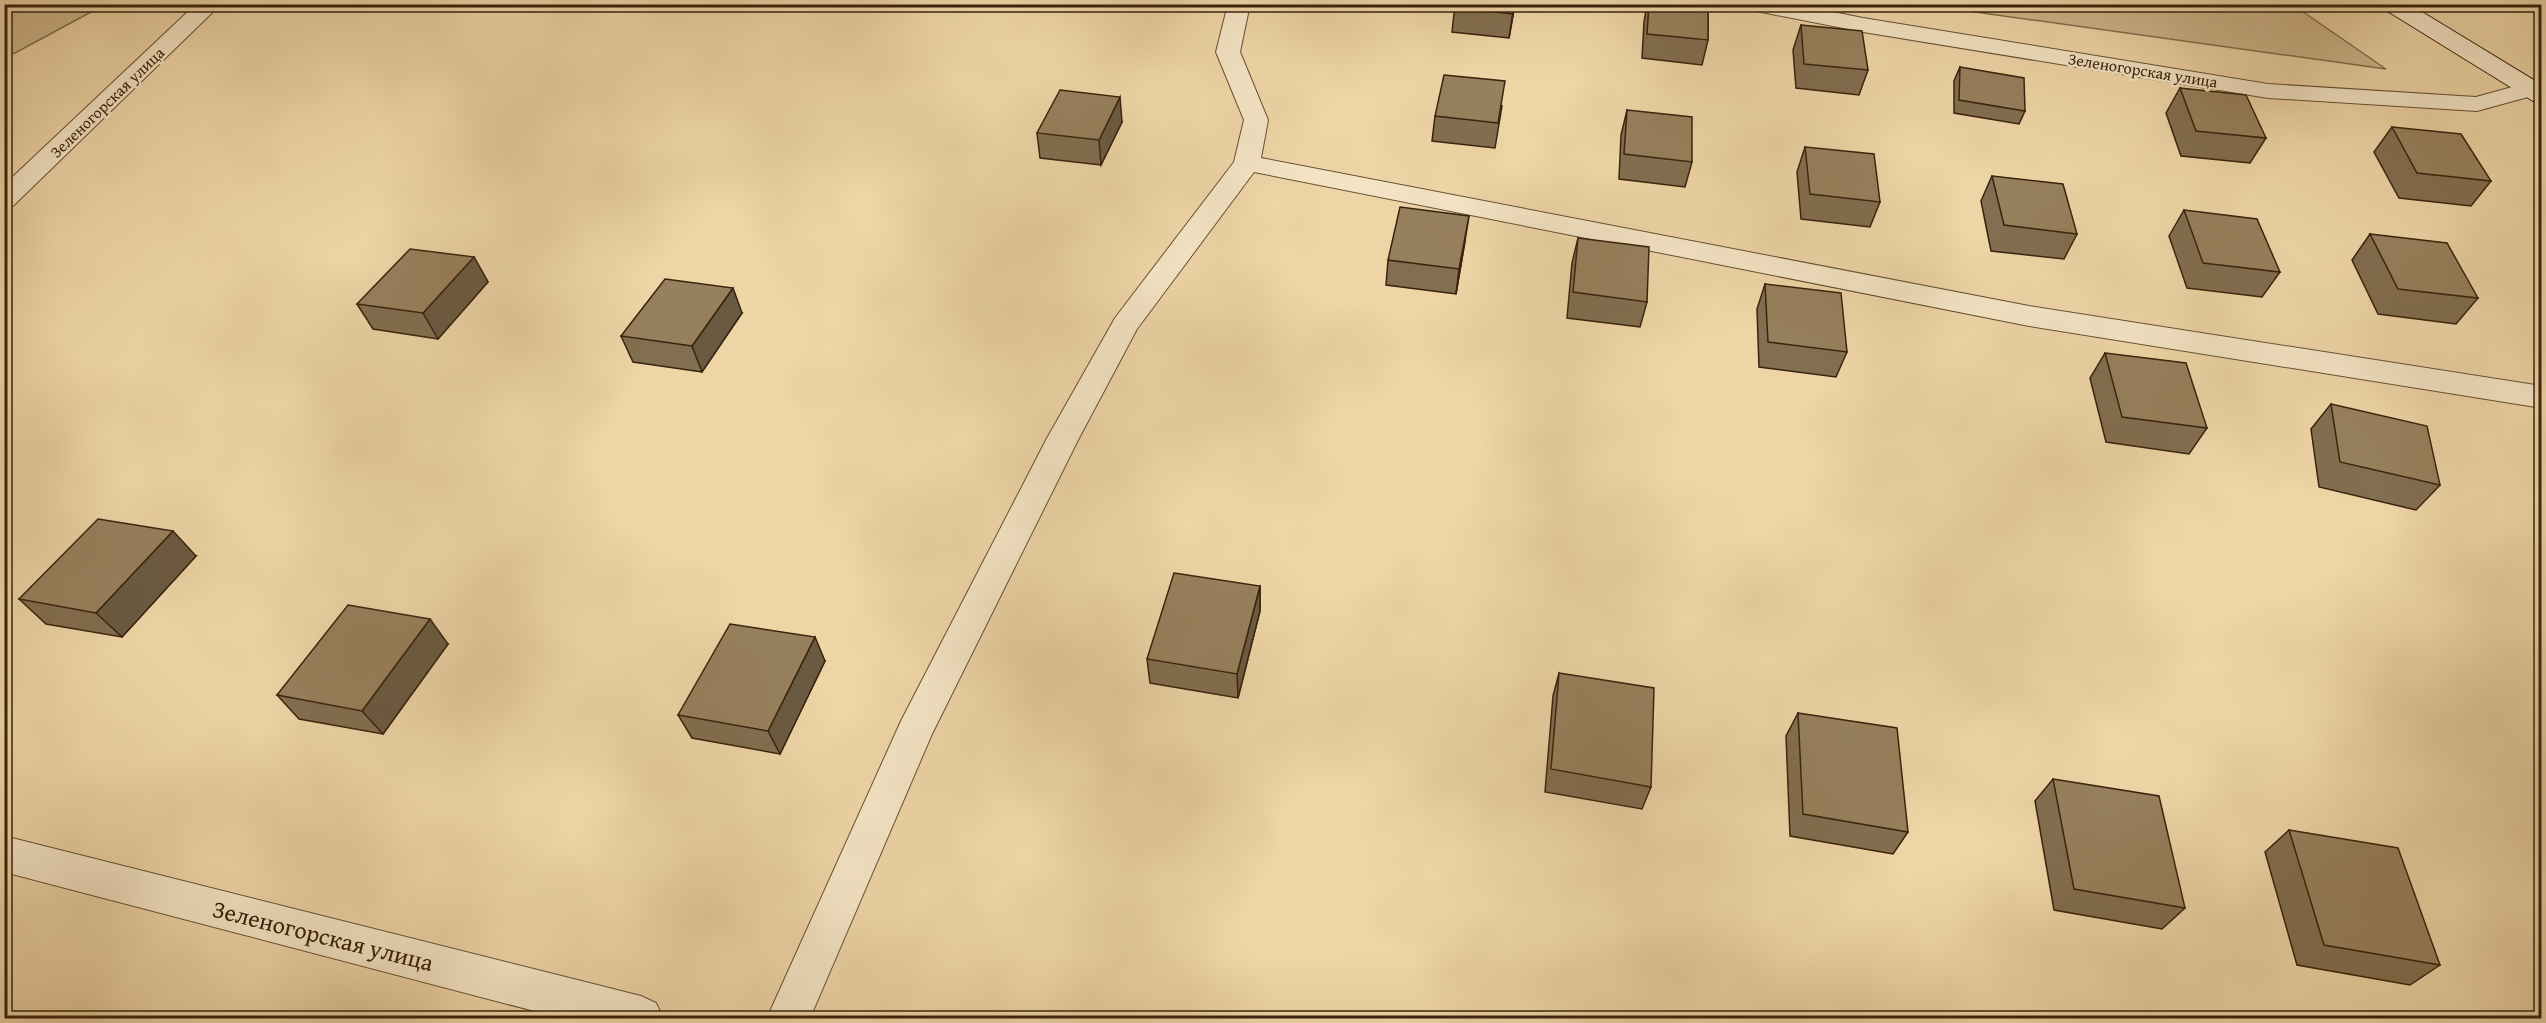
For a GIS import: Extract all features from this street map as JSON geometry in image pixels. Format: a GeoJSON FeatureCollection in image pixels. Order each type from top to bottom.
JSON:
{"type":"FeatureCollection","features":[{"type":"Feature","properties":{"kind":"street","name":"Зеленогорская улица"},"geometry":{"type":"LineString","coordinates":[[4,200],[210,4]]}},
{"type":"Feature","properties":{"kind":"street"},"geometry":{"type":"LineString","coordinates":[[788,1018],[914,732],[1062,440],[1125,325],[1247,163],[1256,120],[1228,52],[1239,4]]}},
{"type":"Feature","properties":{"kind":"street","name":"Зеленогорская улица"},"geometry":{"type":"LineString","coordinates":[[1756,4],[1863,25],[2268,91],[2477,104],[2536,92]]}},
{"type":"Feature","properties":{"kind":"street"},"geometry":{"type":"LineString","coordinates":[[2392,4],[2536,92]]}},
{"type":"Feature","properties":{"kind":"street"},"geometry":{"type":"LineString","coordinates":[[1247,163],[2029,316],[2541,397]]}},
{"type":"Feature","properties":{"kind":"street","name":"Зеленогорская улица"},"geometry":{"type":"LineString","coordinates":[[4,854],[641,1018]]}},
{"type":"Feature","properties":{"kind":"shaded area"},"geometry":{"type":"Polygon","coordinates":[[[5,4],[104,5],[15,53],[5,56],[5,4]]]}},
{"type":"Feature","properties":{"kind":"shaded area"},"geometry":{"type":"Polygon","coordinates":[[[1925,5],[2293,5],[2386,69],[1925,5]]]}},
{"type":"Feature","properties":{"kind":"building"},"geometry":{"type":"Polygon","coordinates":[[[1455,4],[1514,4],[1513,14],[1454,8],[1455,4]]]}},
{"type":"Feature","properties":{"kind":"building"},"geometry":{"type":"Polygon","coordinates":[[[1649,4],[1708,4],[1708,40],[1647,34],[1649,4]]]}},
{"type":"Feature","properties":{"kind":"building"},"geometry":{"type":"Polygon","coordinates":[[[1801,25],[1862,31],[1868,70],[1804,64],[1801,25]]]}},
{"type":"Feature","properties":{"kind":"building"},"geometry":{"type":"Polygon","coordinates":[[[1960,67],[2024,78],[2025,111],[1959,100],[1960,67]]]}},
{"type":"Feature","properties":{"kind":"building"},"geometry":{"type":"Polygon","coordinates":[[[1444,75],[1505,81],[1498,123],[1435,116],[1444,75]]]}},
{"type":"Feature","properties":{"kind":"building"},"geometry":{"type":"Polygon","coordinates":[[[2180,88],[2246,95],[2266,138],[2196,131],[2180,88]]]}},
{"type":"Feature","properties":{"kind":"building"},"geometry":{"type":"Polygon","coordinates":[[[1060,90],[1120,97],[1099,140],[1037,133],[1060,90]]]}},
{"type":"Feature","properties":{"kind":"building"},"geometry":{"type":"Polygon","coordinates":[[[1627,110],[1692,117],[1692,162],[1624,154],[1627,110]]]}},
{"type":"Feature","properties":{"kind":"building"},"geometry":{"type":"Polygon","coordinates":[[[2392,127],[2461,134],[2491,181],[2417,173],[2392,127]]]}},
{"type":"Feature","properties":{"kind":"building"},"geometry":{"type":"Polygon","coordinates":[[[1805,147],[1874,154],[1880,202],[1810,194],[1805,147]]]}},
{"type":"Feature","properties":{"kind":"building"},"geometry":{"type":"Polygon","coordinates":[[[1992,176],[2063,184],[2077,234],[2004,225],[1992,176]]]}},
{"type":"Feature","properties":{"kind":"building"},"geometry":{"type":"Polygon","coordinates":[[[1400,207],[1469,216],[1459,269],[1388,260],[1400,207]]]}},
{"type":"Feature","properties":{"kind":"building"},"geometry":{"type":"Polygon","coordinates":[[[2184,210],[2257,219],[2280,272],[2203,263],[2184,210]]]}},
{"type":"Feature","properties":{"kind":"building"},"geometry":{"type":"Polygon","coordinates":[[[2370,234],[2447,243],[2478,298],[2398,289],[2370,234]]]}},
{"type":"Feature","properties":{"kind":"building"},"geometry":{"type":"Polygon","coordinates":[[[1578,238],[1649,247],[1647,302],[1573,292],[1578,238]]]}},
{"type":"Feature","properties":{"kind":"building"},"geometry":{"type":"Polygon","coordinates":[[[410,249],[474,257],[423,313],[357,304],[410,249]]]}},
{"type":"Feature","properties":{"kind":"building"},"geometry":{"type":"Polygon","coordinates":[[[665,279],[733,288],[692,346],[621,336],[665,279]]]}},
{"type":"Feature","properties":{"kind":"building"},"geometry":{"type":"Polygon","coordinates":[[[1765,284],[1841,293],[1847,352],[1768,342],[1765,284]]]}},
{"type":"Feature","properties":{"kind":"building"},"geometry":{"type":"Polygon","coordinates":[[[2105,353],[2186,363],[2207,428],[2122,417],[2105,353]]]}},
{"type":"Feature","properties":{"kind":"building"},"geometry":{"type":"Polygon","coordinates":[[[2331,404],[2427,426],[2440,485],[2340,462],[2331,404]]]}},
{"type":"Feature","properties":{"kind":"building"},"geometry":{"type":"Polygon","coordinates":[[[98,519],[173,531],[96,613],[19,599],[98,519]]]}},
{"type":"Feature","properties":{"kind":"building"},"geometry":{"type":"Polygon","coordinates":[[[1174,573],[1260,586],[1237,674],[1147,659],[1174,573]]]}},
{"type":"Feature","properties":{"kind":"building"},"geometry":{"type":"Polygon","coordinates":[[[348,605],[430,619],[362,711],[277,695],[348,605]]]}},
{"type":"Feature","properties":{"kind":"building"},"geometry":{"type":"Polygon","coordinates":[[[730,624],[815,637],[768,731],[678,715],[730,624]]]}},
{"type":"Feature","properties":{"kind":"building"},"geometry":{"type":"Polygon","coordinates":[[[1559,673],[1654,688],[1651,787],[1551,769],[1559,673]]]}},
{"type":"Feature","properties":{"kind":"building"},"geometry":{"type":"Polygon","coordinates":[[[1798,713],[1897,728],[1908,832],[1803,814],[1798,713]]]}},
{"type":"Feature","properties":{"kind":"building"},"geometry":{"type":"Polygon","coordinates":[[[2053,779],[2159,796],[2185,908],[2074,889],[2053,779]]]}},
{"type":"Feature","properties":{"kind":"building"},"geometry":{"type":"Polygon","coordinates":[[[2289,830],[2398,848],[2440,965],[2324,945],[2289,830]]]}}]}
